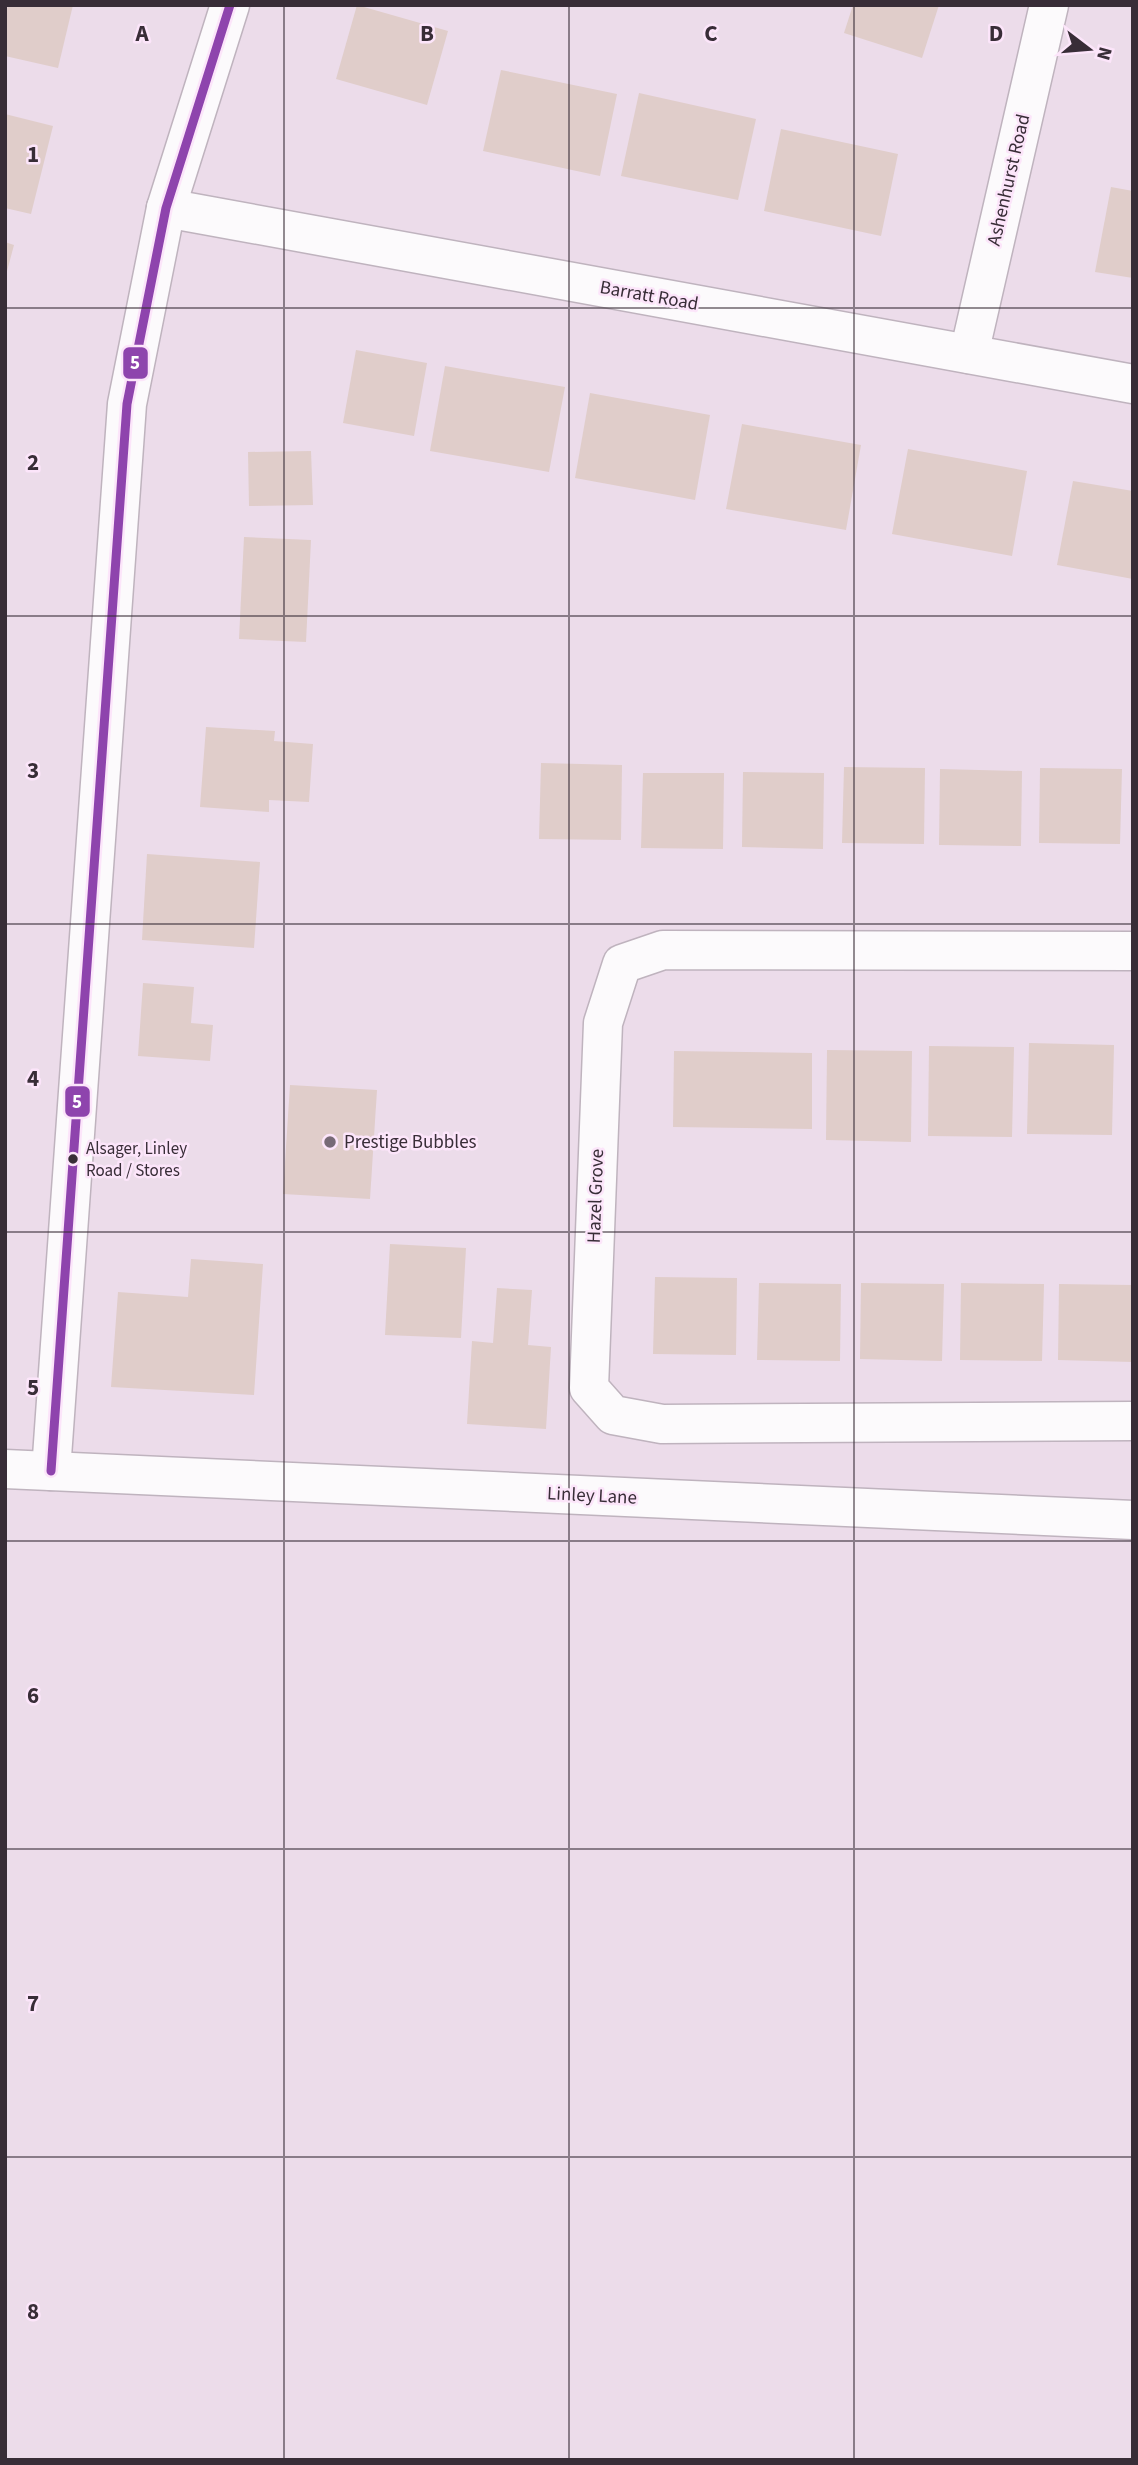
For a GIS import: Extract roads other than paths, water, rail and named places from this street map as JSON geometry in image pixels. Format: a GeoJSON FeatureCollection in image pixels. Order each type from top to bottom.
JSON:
{"type":"FeatureCollection","features":[{"type":"Feature","properties":{"kind":"street"},"geometry":{"type":"LineString","coordinates":[[51,1471],[127,404],[166,208],[230,5]]}},
{"type":"Feature","properties":{"kind":"street","name":"Ashenhurst Road"},"geometry":{"type":"LineString","coordinates":[[969,354],[1049,5]]}},
{"type":"Feature","properties":{"kind":"street","name":"Barratt Road"},"geometry":{"type":"LineString","coordinates":[[166,208],[1133,384]]}},
{"type":"Feature","properties":{"kind":"street","name":"Hazel Grove"},"geometry":{"type":"LineString","coordinates":[[1133,951],[663,950],[622,964],[603,1023],[589,1388],[613,1415],[662,1424],[1133,1421]]}},
{"type":"Feature","properties":{"kind":"street","name":"Linley Lane"},"geometry":{"type":"LineString","coordinates":[[5,1469],[1133,1520]]}},
{"type":"Feature","properties":{"kind":"place","name":"Prestige Bubbles"},"geometry":{"type":"Point","coordinates":[330,1142]}},
{"type":"Feature","properties":{"kind":"place","name":"Alsager, Linley Road / Stores"},"geometry":{"type":"Point","coordinates":[73,1159]}}]}
